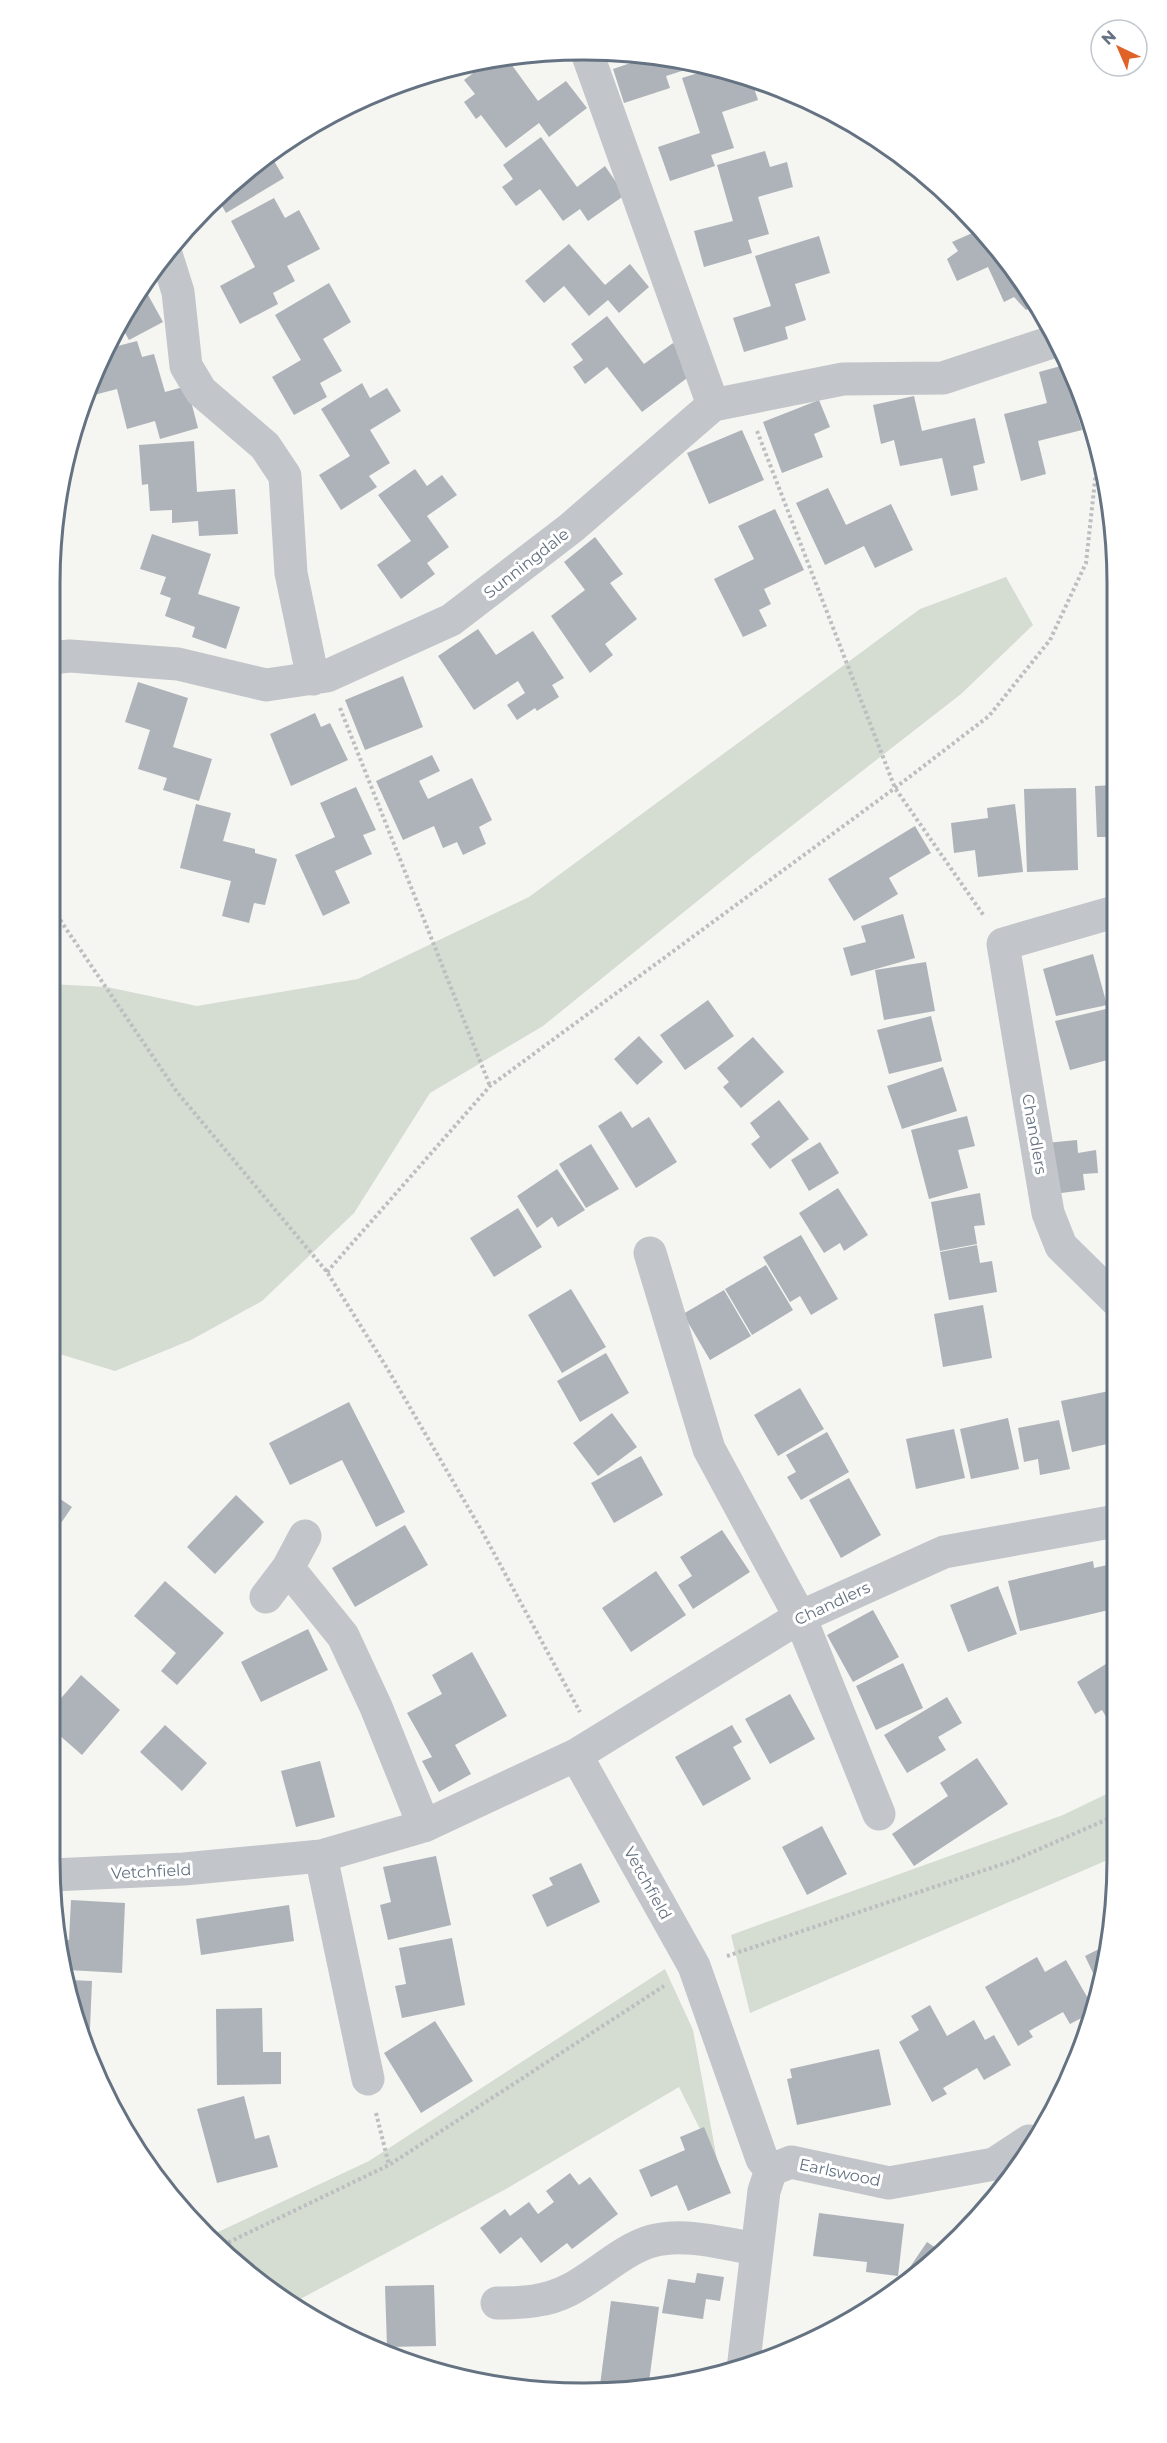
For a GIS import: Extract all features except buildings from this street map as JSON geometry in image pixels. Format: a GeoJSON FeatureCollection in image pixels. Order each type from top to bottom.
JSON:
{"type":"FeatureCollection","features":[{"type":"Feature","properties":{"kind":"street"},"geometry":{"type":"LineString","coordinates":[[590,60],[713,405],[843,379],[943,378],[1048,343]]}},
{"type":"Feature","properties":{"kind":"street"},"geometry":{"type":"LineString","coordinates":[[169,264],[178,292],[186,366],[201,391],[265,446],[285,476],[291,573],[320,677]]}},
{"type":"Feature","properties":{"kind":"street","name":"Sunningdale"},"geometry":{"type":"LineString","coordinates":[[60,657],[178,664],[266,686],[320,677],[451,620],[571,528],[713,405]]}},
{"type":"Feature","properties":{"kind":"street"},"geometry":{"type":"LineString","coordinates":[[1003,944],[1107,914]]}},
{"type":"Feature","properties":{"kind":"street","name":"Chandlers"},"geometry":{"type":"LineString","coordinates":[[1003,944],[1048,1213],[1061,1246],[1107,1291]]}},
{"type":"Feature","properties":{"kind":"street"},"geometry":{"type":"LineString","coordinates":[[650,1253],[709,1449],[800,1617],[879,1814]]}},
{"type":"Feature","properties":{"kind":"street","name":"Chandlers"},"geometry":{"type":"LineString","coordinates":[[586,1749],[800,1617],[944,1552],[1107,1523]]}},
{"type":"Feature","properties":{"kind":"street"},"geometry":{"type":"LineString","coordinates":[[266,1597],[288,1568],[305,1536]]}},
{"type":"Feature","properties":{"kind":"street"},"geometry":{"type":"LineString","coordinates":[[288,1568],[343,1636],[376,1707],[424,1826]]}},
{"type":"Feature","properties":{"kind":"street","name":"Vetchfield"},"geometry":{"type":"LineString","coordinates":[[60,1875],[184,1869],[321,1856],[424,1826],[586,1749],[694,1966],[762,2159],[771,2170]]}},
{"type":"Feature","properties":{"kind":"street"},"geometry":{"type":"LineString","coordinates":[[321,1856],[368,2079]]}},
{"type":"Feature","properties":{"kind":"street","name":"Earlswood"},"geometry":{"type":"LineString","coordinates":[[771,2170],[791,2162],[889,2183],[998,2175],[1013,2159]]}},
{"type":"Feature","properties":{"kind":"street"},"geometry":{"type":"LineString","coordinates":[[744,2357],[764,2191],[771,2170]]}},
{"type":"Feature","properties":{"kind":"street"},"geometry":{"type":"LineString","coordinates":[[497,2303],[532,2303],[568,2290],[651,2241],[687,2238],[757,2249]]}},
{"type":"Feature","properties":{"kind":"path"},"geometry":{"type":"LineString","coordinates":[[745,400],[895,788],[1003,944]]}},
{"type":"Feature","properties":{"kind":"path"},"geometry":{"type":"LineString","coordinates":[[327,1272],[490,1086],[895,788],[989,716],[1050,640],[1086,563],[1095,472]]}},
{"type":"Feature","properties":{"kind":"path"},"geometry":{"type":"LineString","coordinates":[[320,677],[490,1086]]}},
{"type":"Feature","properties":{"kind":"path"},"geometry":{"type":"LineString","coordinates":[[60,920],[177,1092],[327,1272],[387,1368],[483,1533],[586,1749]]}},
{"type":"Feature","properties":{"kind":"path"},"geometry":{"type":"LineString","coordinates":[[227,2243],[389,2165],[694,1966],[1012,1861],[1107,1819]]}},
{"type":"Feature","properties":{"kind":"path"},"geometry":{"type":"LineString","coordinates":[[368,2079],[389,2165]]}},
{"type":"Feature","properties":{"kind":"shaded area"},"geometry":{"type":"Polygon","coordinates":[[[1006,577],[1033,625],[961,694],[753,856],[543,1026],[430,1093],[354,1213],[262,1301],[191,1340],[115,1371],[60,1354],[60,985],[107,987],[197,1006],[358,979],[529,897],[920,609],[1006,577]]]}},
{"type":"Feature","properties":{"kind":"shaded area"},"geometry":{"type":"Polygon","coordinates":[[[1107,1794],[1107,1860],[750,2013],[731,1935],[1063,1815],[1107,1794]]]}},
{"type":"Feature","properties":{"kind":"shaded area"},"geometry":{"type":"Polygon","coordinates":[[[665,1969],[693,2030],[718,2165],[679,2087],[506,2189],[300,2299],[265,2275],[216,2232],[369,2161],[665,1969]]]}}]}
